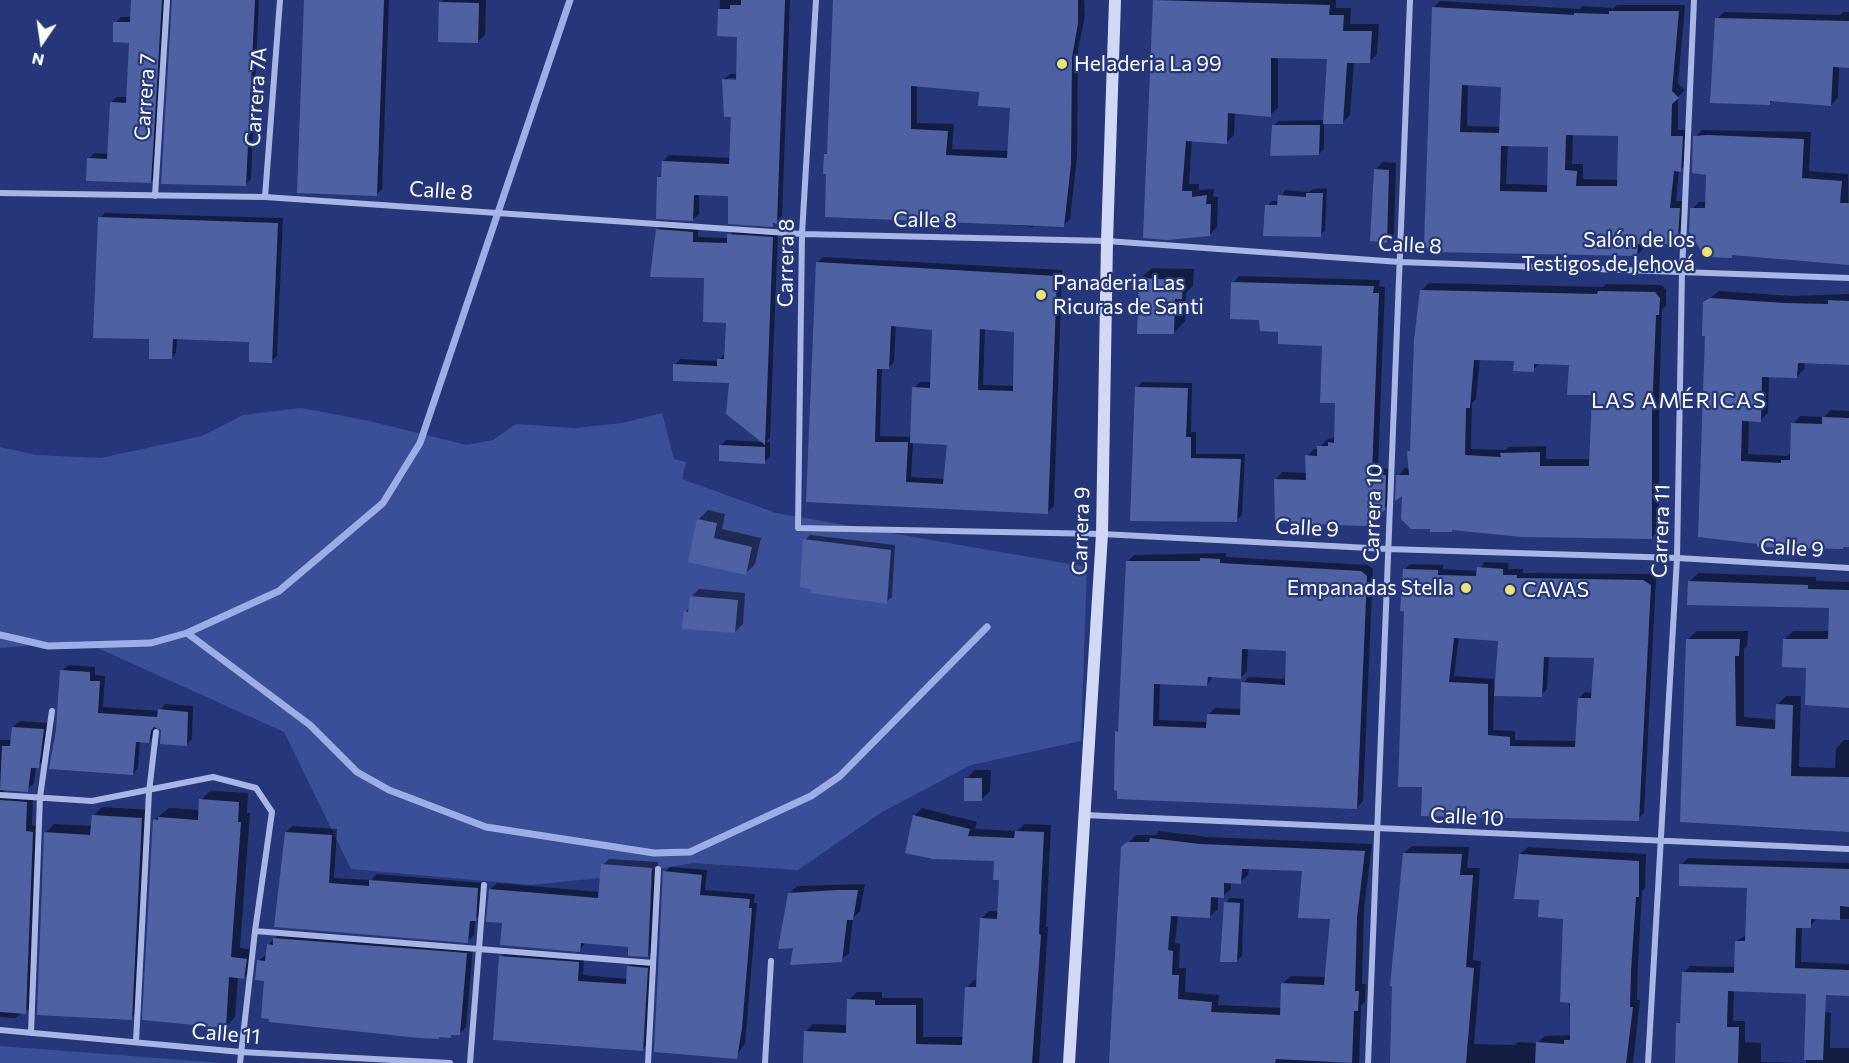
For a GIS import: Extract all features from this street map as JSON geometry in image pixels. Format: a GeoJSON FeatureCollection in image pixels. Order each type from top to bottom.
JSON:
{"type":"FeatureCollection","features":[{"type":"Feature","properties":{"kind":"main road","name":"Carrera 9"},"geometry":{"type":"LineString","coordinates":[[1069,1063],[1102,534],[1107,241],[1115,0]]}},
{"type":"Feature","properties":{"kind":"street","name":"Carrera 7"},"geometry":{"type":"LineString","coordinates":[[155,196],[167,0]]}},
{"type":"Feature","properties":{"kind":"street","name":"Carrera 7A"},"geometry":{"type":"LineString","coordinates":[[265,197],[280,0]]}},
{"type":"Feature","properties":{"kind":"street","name":"Carrera 8"},"geometry":{"type":"LineString","coordinates":[[798,528],[802,234],[816,0]]}},
{"type":"Feature","properties":{"kind":"street","name":"Carrera 10"},"geometry":{"type":"LineString","coordinates":[[1368,1063],[1410,0]]}},
{"type":"Feature","properties":{"kind":"street","name":"Carrera 11"},"geometry":{"type":"LineString","coordinates":[[1648,1063],[1677,558],[1682,271],[1694,0]]}},
{"type":"Feature","properties":{"kind":"street","name":"Calle 8"},"geometry":{"type":"LineString","coordinates":[[0,193],[265,197],[802,234],[1107,241],[1400,262],[1849,278]]}},
{"type":"Feature","properties":{"kind":"street","name":"Calle 9"},"geometry":{"type":"LineString","coordinates":[[798,528],[1102,534],[1388,549],[1677,558],[1849,568]]}},
{"type":"Feature","properties":{"kind":"street"},"geometry":{"type":"LineString","coordinates":[[31,1033],[40,798],[52,711]]}},
{"type":"Feature","properties":{"kind":"street"},"geometry":{"type":"LineString","coordinates":[[136,1042],[149,792],[156,732]]}},
{"type":"Feature","properties":{"kind":"street"},"geometry":{"type":"LineString","coordinates":[[0,795],[92,801],[149,792],[213,777],[256,788],[272,812],[255,931],[240,1063]]}},
{"type":"Feature","properties":{"kind":"street","name":"Calle 10"},"geometry":{"type":"LineString","coordinates":[[1084,815],[1378,830],[1849,849]]}},
{"type":"Feature","properties":{"kind":"street"},"geometry":{"type":"LineString","coordinates":[[648,1063],[658,869]]}},
{"type":"Feature","properties":{"kind":"street"},"geometry":{"type":"LineString","coordinates":[[470,1063],[484,885]]}},
{"type":"Feature","properties":{"kind":"street"},"geometry":{"type":"LineString","coordinates":[[255,931],[653,963]]}},
{"type":"Feature","properties":{"kind":"street"},"geometry":{"type":"LineString","coordinates":[[765,1063],[771,961]]}},
{"type":"Feature","properties":{"kind":"street","name":"Calle 11"},"geometry":{"type":"LineString","coordinates":[[0,1030],[362,1061],[450,1063]]}},
{"type":"Feature","properties":{"kind":"shaded area"},"geometry":{"type":"Polygon","coordinates":[[[301,408],[365,420],[467,445],[493,440],[516,424],[575,428],[622,423],[662,413],[674,459],[686,462],[682,479],[776,513],[1087,567],[1081,741],[971,765],[882,812],[798,870],[693,863],[619,876],[531,885],[351,869],[284,732],[82,641],[0,648],[0,447],[36,455],[101,458],[202,436],[243,415],[301,408]]]}},
{"type":"Feature","properties":{"kind":"shaded area"},"geometry":{"type":"Polygon","coordinates":[[[0,1046],[223,1063],[0,1063],[0,1046]]]}},
{"type":"Feature","properties":{"kind":"building"},"geometry":{"type":"Polygon","coordinates":[[[131,0],[162,0],[151,183],[86,181],[87,158],[107,159],[110,102],[126,103],[129,43],[113,42],[113,22],[130,22],[131,0]]]}},
{"type":"Feature","properties":{"kind":"building"},"geometry":{"type":"Polygon","coordinates":[[[172,0],[255,0],[246,186],[161,184],[172,0]]]}},
{"type":"Feature","properties":{"kind":"building"},"geometry":{"type":"Polygon","coordinates":[[[304,0],[384,0],[377,196],[297,193],[304,0]]]}},
{"type":"Feature","properties":{"kind":"building"},"geometry":{"type":"Polygon","coordinates":[[[741,0],[785,0],[777,224],[773,223],[773,227],[728,224],[728,196],[694,195],[693,221],[656,219],[657,177],[661,177],[662,161],[729,164],[731,117],[724,117],[722,79],[736,80],[737,37],[717,36],[718,9],[730,9],[730,5],[741,5],[741,0]]]}},
{"type":"Feature","properties":{"kind":"building"},"geometry":{"type":"Polygon","coordinates":[[[833,0],[1078,0],[1078,23],[1072,58],[1071,164],[1064,227],[825,217],[826,174],[823,174],[824,154],[827,154],[833,0]],[[911,86],[911,129],[948,131],[946,155],[1007,158],[1010,108],[978,106],[979,92],[911,86]]]}},
{"type":"Feature","properties":{"kind":"building"},"geometry":{"type":"Polygon","coordinates":[[[1153,0],[1330,5],[1329,15],[1344,15],[1343,31],[1372,31],[1370,63],[1347,63],[1343,124],[1323,124],[1327,59],[1271,58],[1271,117],[1228,113],[1227,144],[1186,141],[1182,191],[1192,191],[1192,197],[1207,195],[1206,204],[1211,204],[1210,236],[1168,240],[1143,238],[1153,0]]]}},
{"type":"Feature","properties":{"kind":"building"},"geometry":{"type":"Polygon","coordinates":[[[439,2],[479,3],[478,43],[438,42],[439,2]]]}},
{"type":"Feature","properties":{"kind":"building"},"geometry":{"type":"Polygon","coordinates":[[[1432,7],[1574,15],[1574,13],[1609,14],[1609,11],[1679,11],[1672,91],[1679,98],[1672,104],[1671,136],[1683,136],[1681,172],[1674,171],[1670,208],[1680,208],[1678,236],[1670,244],[1638,244],[1637,256],[1430,252],[1424,245],[1432,7]],[[1462,85],[1460,132],[1499,133],[1501,87],[1462,85]],[[1566,135],[1565,170],[1577,171],[1576,186],[1617,186],[1618,136],[1566,135]],[[1501,146],[1500,191],[1547,192],[1548,147],[1501,146]]]}},
{"type":"Feature","properties":{"kind":"building"},"geometry":{"type":"Polygon","coordinates":[[[1715,18],[1849,21],[1849,68],[1833,67],[1831,106],[1770,101],[1770,105],[1710,103],[1715,18]]]}},
{"type":"Feature","properties":{"kind":"building"},"geometry":{"type":"Polygon","coordinates":[[[1272,125],[1320,125],[1319,155],[1270,156],[1272,125]]]}},
{"type":"Feature","properties":{"kind":"building"},"geometry":{"type":"Polygon","coordinates":[[[1693,136],[1804,139],[1802,178],[1842,181],[1840,203],[1849,203],[1849,265],[1732,255],[1732,258],[1705,257],[1689,232],[1690,208],[1705,208],[1706,175],[1692,173],[1693,136]]]}},
{"type":"Feature","properties":{"kind":"building"},"geometry":{"type":"Polygon","coordinates":[[[1374,169],[1389,170],[1387,243],[1370,241],[1374,169]]]}},
{"type":"Feature","properties":{"kind":"building"},"geometry":{"type":"Polygon","coordinates":[[[1306,193],[1323,193],[1321,237],[1263,236],[1265,205],[1277,205],[1278,195],[1306,197],[1306,193]]]}},
{"type":"Feature","properties":{"kind":"building"},"geometry":{"type":"Polygon","coordinates":[[[98,217],[278,223],[272,363],[249,362],[249,342],[173,339],[172,359],[149,359],[149,339],[93,338],[98,217]]]}},
{"type":"Feature","properties":{"kind":"building"},"geometry":{"type":"Polygon","coordinates":[[[656,229],[693,232],[693,242],[727,243],[727,234],[773,237],[765,445],[726,414],[729,383],[673,381],[673,364],[717,366],[717,359],[724,359],[726,323],[703,322],[704,278],[650,277],[656,229]]]}},
{"type":"Feature","properties":{"kind":"building"},"geometry":{"type":"Polygon","coordinates":[[[816,262],[1057,276],[1048,514],[806,502],[816,262]],[[891,326],[889,369],[877,369],[875,442],[908,442],[906,482],[943,484],[947,445],[910,443],[912,387],[930,388],[932,330],[891,326]],[[980,329],[978,390],[1013,391],[1014,332],[980,329]]]}},
{"type":"Feature","properties":{"kind":"building"},"geometry":{"type":"Polygon","coordinates":[[[1139,278],[1183,280],[1182,299],[1175,299],[1174,334],[1137,334],[1139,278]]]}},
{"type":"Feature","properties":{"kind":"building"},"geometry":{"type":"Polygon","coordinates":[[[1231,282],[1374,286],[1373,293],[1379,293],[1372,474],[1386,475],[1385,510],[1366,526],[1275,523],[1274,479],[1306,480],[1305,455],[1317,456],[1317,446],[1328,446],[1328,442],[1334,443],[1335,403],[1320,403],[1322,346],[1278,344],[1278,332],[1260,331],[1259,320],[1230,319],[1231,282]]]}},
{"type":"Feature","properties":{"kind":"building"},"geometry":{"type":"Polygon","coordinates":[[[1420,290],[1597,294],[1598,291],[1655,292],[1660,298],[1659,315],[1656,315],[1652,413],[1652,539],[1522,537],[1452,530],[1452,532],[1430,532],[1430,529],[1411,529],[1401,519],[1402,496],[1395,501],[1396,475],[1409,475],[1407,451],[1410,451],[1414,340],[1420,290]],[[1474,360],[1470,408],[1466,408],[1465,455],[1501,457],[1500,453],[1540,452],[1540,466],[1589,466],[1592,395],[1567,395],[1569,365],[1534,364],[1534,372],[1513,371],[1514,361],[1474,360]]]}},
{"type":"Feature","properties":{"kind":"building"},"geometry":{"type":"Polygon","coordinates":[[[1710,298],[1828,304],[1828,300],[1849,301],[1849,365],[1798,363],[1797,378],[1762,377],[1761,422],[1742,421],[1741,461],[1781,463],[1781,460],[1790,460],[1791,423],[1822,424],[1822,417],[1849,418],[1849,547],[1843,547],[1843,549],[1757,547],[1757,544],[1698,537],[1705,336],[1702,336],[1703,302],[1710,298]]]}},
{"type":"Feature","properties":{"kind":"building"},"geometry":{"type":"Polygon","coordinates":[[[1135,387],[1188,388],[1186,437],[1191,437],[1191,458],[1241,459],[1237,522],[1130,521],[1135,387]]]}},
{"type":"Feature","properties":{"kind":"building"},"geometry":{"type":"Polygon","coordinates":[[[719,445],[765,447],[765,464],[719,461],[719,445]]]}},
{"type":"Feature","properties":{"kind":"building"},"geometry":{"type":"Polygon","coordinates":[[[697,519],[717,523],[714,538],[752,547],[746,575],[688,562],[697,519]]]}},
{"type":"Feature","properties":{"kind":"building"},"geometry":{"type":"Polygon","coordinates":[[[803,539],[891,550],[887,604],[810,593],[811,589],[800,587],[803,539]]]}},
{"type":"Feature","properties":{"kind":"building"},"geometry":{"type":"Polygon","coordinates":[[[1200,558],[1220,559],[1220,563],[1361,571],[1367,576],[1357,809],[1117,799],[1117,791],[1114,790],[1115,731],[1118,732],[1126,561],[1200,561],[1200,558]],[[1242,649],[1241,679],[1208,677],[1207,686],[1154,684],[1153,726],[1206,728],[1207,714],[1240,715],[1241,682],[1285,685],[1286,651],[1242,649]]]}},
{"type":"Feature","properties":{"kind":"building"},"geometry":{"type":"Polygon","coordinates":[[[1477,567],[1503,569],[1503,575],[1517,575],[1517,578],[1643,580],[1651,585],[1639,821],[1421,816],[1422,787],[1398,787],[1404,611],[1400,611],[1403,569],[1438,570],[1438,575],[1476,576],[1477,567]],[[1454,638],[1449,682],[1488,684],[1488,735],[1510,737],[1510,746],[1575,747],[1578,698],[1591,698],[1594,658],[1544,657],[1542,697],[1494,696],[1498,641],[1454,638]]]}},
{"type":"Feature","properties":{"kind":"building"},"geometry":{"type":"Polygon","coordinates":[[[1688,581],[1808,585],[1808,589],[1849,590],[1849,708],[1805,705],[1806,668],[1782,667],[1783,639],[1828,639],[1829,608],[1687,605],[1688,581]]]}},
{"type":"Feature","properties":{"kind":"building"},"geometry":{"type":"Polygon","coordinates":[[[690,596],[738,600],[735,633],[682,629],[684,611],[688,612],[690,596]]]}},
{"type":"Feature","properties":{"kind":"building"},"geometry":{"type":"Polygon","coordinates":[[[1686,639],[1740,639],[1739,656],[1735,656],[1736,726],[1775,729],[1776,704],[1793,705],[1791,776],[1849,777],[1849,832],[1680,822],[1686,639]]]}},
{"type":"Feature","properties":{"kind":"building"},"geometry":{"type":"Polygon","coordinates":[[[60,670],[90,672],[90,681],[100,681],[98,713],[157,717],[158,709],[188,712],[187,746],[160,744],[161,730],[154,727],[149,743],[136,742],[133,775],[49,769],[56,730],[60,670]]]}},
{"type":"Feature","properties":{"kind":"building"},"geometry":{"type":"Polygon","coordinates":[[[12,727],[44,729],[39,768],[31,768],[28,792],[0,790],[2,746],[10,746],[12,727]]]}},
{"type":"Feature","properties":{"kind":"building"},"geometry":{"type":"Polygon","coordinates":[[[964,778],[982,778],[982,801],[964,801],[964,778]]]}},
{"type":"Feature","properties":{"kind":"building"},"geometry":{"type":"Polygon","coordinates":[[[199,799],[239,802],[238,822],[241,822],[231,957],[247,959],[244,979],[229,977],[226,1028],[142,1020],[153,819],[158,820],[158,817],[198,820],[199,799]]]}},
{"type":"Feature","properties":{"kind":"building"},"geometry":{"type":"Polygon","coordinates":[[[0,800],[27,802],[26,831],[33,832],[26,1014],[0,1012],[0,800]]]}},
{"type":"Feature","properties":{"kind":"building"},"geometry":{"type":"Polygon","coordinates":[[[92,815],[142,818],[132,1020],[37,1015],[44,832],[90,835],[92,815]]]}},
{"type":"Feature","properties":{"kind":"building"},"geometry":{"type":"Polygon","coordinates":[[[913,815],[970,829],[968,836],[1014,838],[1015,831],[1044,832],[1039,934],[1041,935],[1032,1063],[803,1063],[804,1031],[846,1033],[847,999],[875,1000],[875,1005],[916,1005],[916,1044],[962,1045],[965,987],[976,987],[980,918],[997,919],[999,880],[993,880],[994,861],[933,859],[905,853],[913,815]]]}},
{"type":"Feature","properties":{"kind":"building"},"geometry":{"type":"Polygon","coordinates":[[[285,832],[332,835],[329,883],[369,886],[369,880],[478,888],[476,921],[470,921],[468,943],[274,927],[285,832]]]}},
{"type":"Feature","properties":{"kind":"building"},"geometry":{"type":"Polygon","coordinates":[[[1150,838],[1200,844],[1365,851],[1357,918],[1355,991],[1359,991],[1358,1011],[1354,1011],[1352,1063],[1276,1059],[1275,1063],[1109,1063],[1121,847],[1127,842],[1149,842],[1150,838]],[[1242,869],[1241,884],[1224,883],[1224,898],[1211,897],[1210,918],[1171,916],[1168,950],[1173,951],[1172,975],[1179,975],[1178,999],[1212,1002],[1211,1012],[1280,1015],[1281,983],[1324,985],[1330,919],[1298,918],[1302,871],[1242,869]]]}},
{"type":"Feature","properties":{"kind":"building"},"geometry":{"type":"Polygon","coordinates":[[[1403,853],[1462,854],[1460,875],[1473,875],[1466,967],[1474,968],[1466,1063],[1390,1063],[1392,986],[1390,986],[1403,853]]]}},
{"type":"Feature","properties":{"kind":"building"},"geometry":{"type":"Polygon","coordinates":[[[1519,854],[1639,861],[1639,897],[1636,897],[1631,971],[1630,1007],[1633,1007],[1626,1063],[1535,1063],[1536,1042],[1564,1044],[1564,1040],[1570,1040],[1570,1003],[1560,1002],[1563,919],[1538,917],[1539,900],[1514,899],[1519,854]]]}},
{"type":"Feature","properties":{"kind":"building"},"geometry":{"type":"Polygon","coordinates":[[[601,864],[652,868],[648,957],[628,956],[628,947],[581,943],[580,952],[500,945],[502,923],[486,922],[489,889],[598,898],[601,864]]]}},
{"type":"Feature","properties":{"kind":"building"},"geometry":{"type":"Polygon","coordinates":[[[1679,864],[1849,869],[1849,907],[1840,906],[1840,920],[1811,919],[1811,928],[1796,928],[1795,968],[1849,970],[1849,996],[1826,995],[1823,1060],[1804,1060],[1806,994],[1728,991],[1727,1027],[1739,1027],[1738,1063],[1675,1063],[1676,1023],[1680,1023],[1682,972],[1734,973],[1735,941],[1745,941],[1747,888],[1679,886],[1679,864]]]}},
{"type":"Feature","properties":{"kind":"building"},"geometry":{"type":"Polygon","coordinates":[[[663,871],[702,875],[700,895],[750,899],[749,908],[752,908],[742,1028],[737,1059],[654,1052],[663,871]]]}},
{"type":"Feature","properties":{"kind":"building"},"geometry":{"type":"Polygon","coordinates":[[[858,890],[853,920],[847,920],[842,962],[790,965],[793,948],[778,949],[788,893],[858,890]]]}},
{"type":"Feature","properties":{"kind":"building"},"geometry":{"type":"Polygon","coordinates":[[[1224,902],[1240,903],[1237,962],[1220,962],[1224,902]]]}},
{"type":"Feature","properties":{"kind":"building"},"geometry":{"type":"Polygon","coordinates":[[[273,938],[467,953],[460,1035],[451,1035],[451,1038],[439,1037],[439,1039],[419,1038],[269,1022],[269,1019],[261,1018],[264,981],[255,980],[257,960],[265,961],[267,944],[273,945],[273,938]]]}},
{"type":"Feature","properties":{"kind":"building"},"geometry":{"type":"Polygon","coordinates":[[[499,956],[579,962],[578,981],[626,984],[627,966],[648,968],[643,1051],[493,1040],[499,956]]]}},
{"type":"Feature","properties":{"kind":"waterway"},"geometry":{"type":"LineString","coordinates":[[0,635],[48,646],[151,643],[187,633],[279,591],[383,503],[420,443],[570,0]]}},
{"type":"Feature","properties":{"kind":"waterway"},"geometry":{"type":"LineString","coordinates":[[187,633],[310,725],[357,772],[389,790],[486,827],[654,853],[690,852],[811,796],[840,776],[987,627]]}},
{"type":"Feature","properties":{"kind":"place","name":"Heladeria La 99"},"geometry":{"type":"Point","coordinates":[1062,64]}},
{"type":"Feature","properties":{"kind":"place","name":"Salón de los Testigos de Jehová"},"geometry":{"type":"Point","coordinates":[1707,252]}},
{"type":"Feature","properties":{"kind":"place","name":"Panaderia Las Ricuras de Santi"},"geometry":{"type":"Point","coordinates":[1041,295]}},
{"type":"Feature","properties":{"kind":"place","name":"Empanadas Stella"},"geometry":{"type":"Point","coordinates":[1466,588]}},
{"type":"Feature","properties":{"kind":"place","name":"CAVAS"},"geometry":{"type":"Point","coordinates":[1510,590]}},
{"type":"Feature","properties":{"kind":"district","name":"LAS AMÉRICAS"},"geometry":{"type":"Point","coordinates":[1679,401]}}]}
